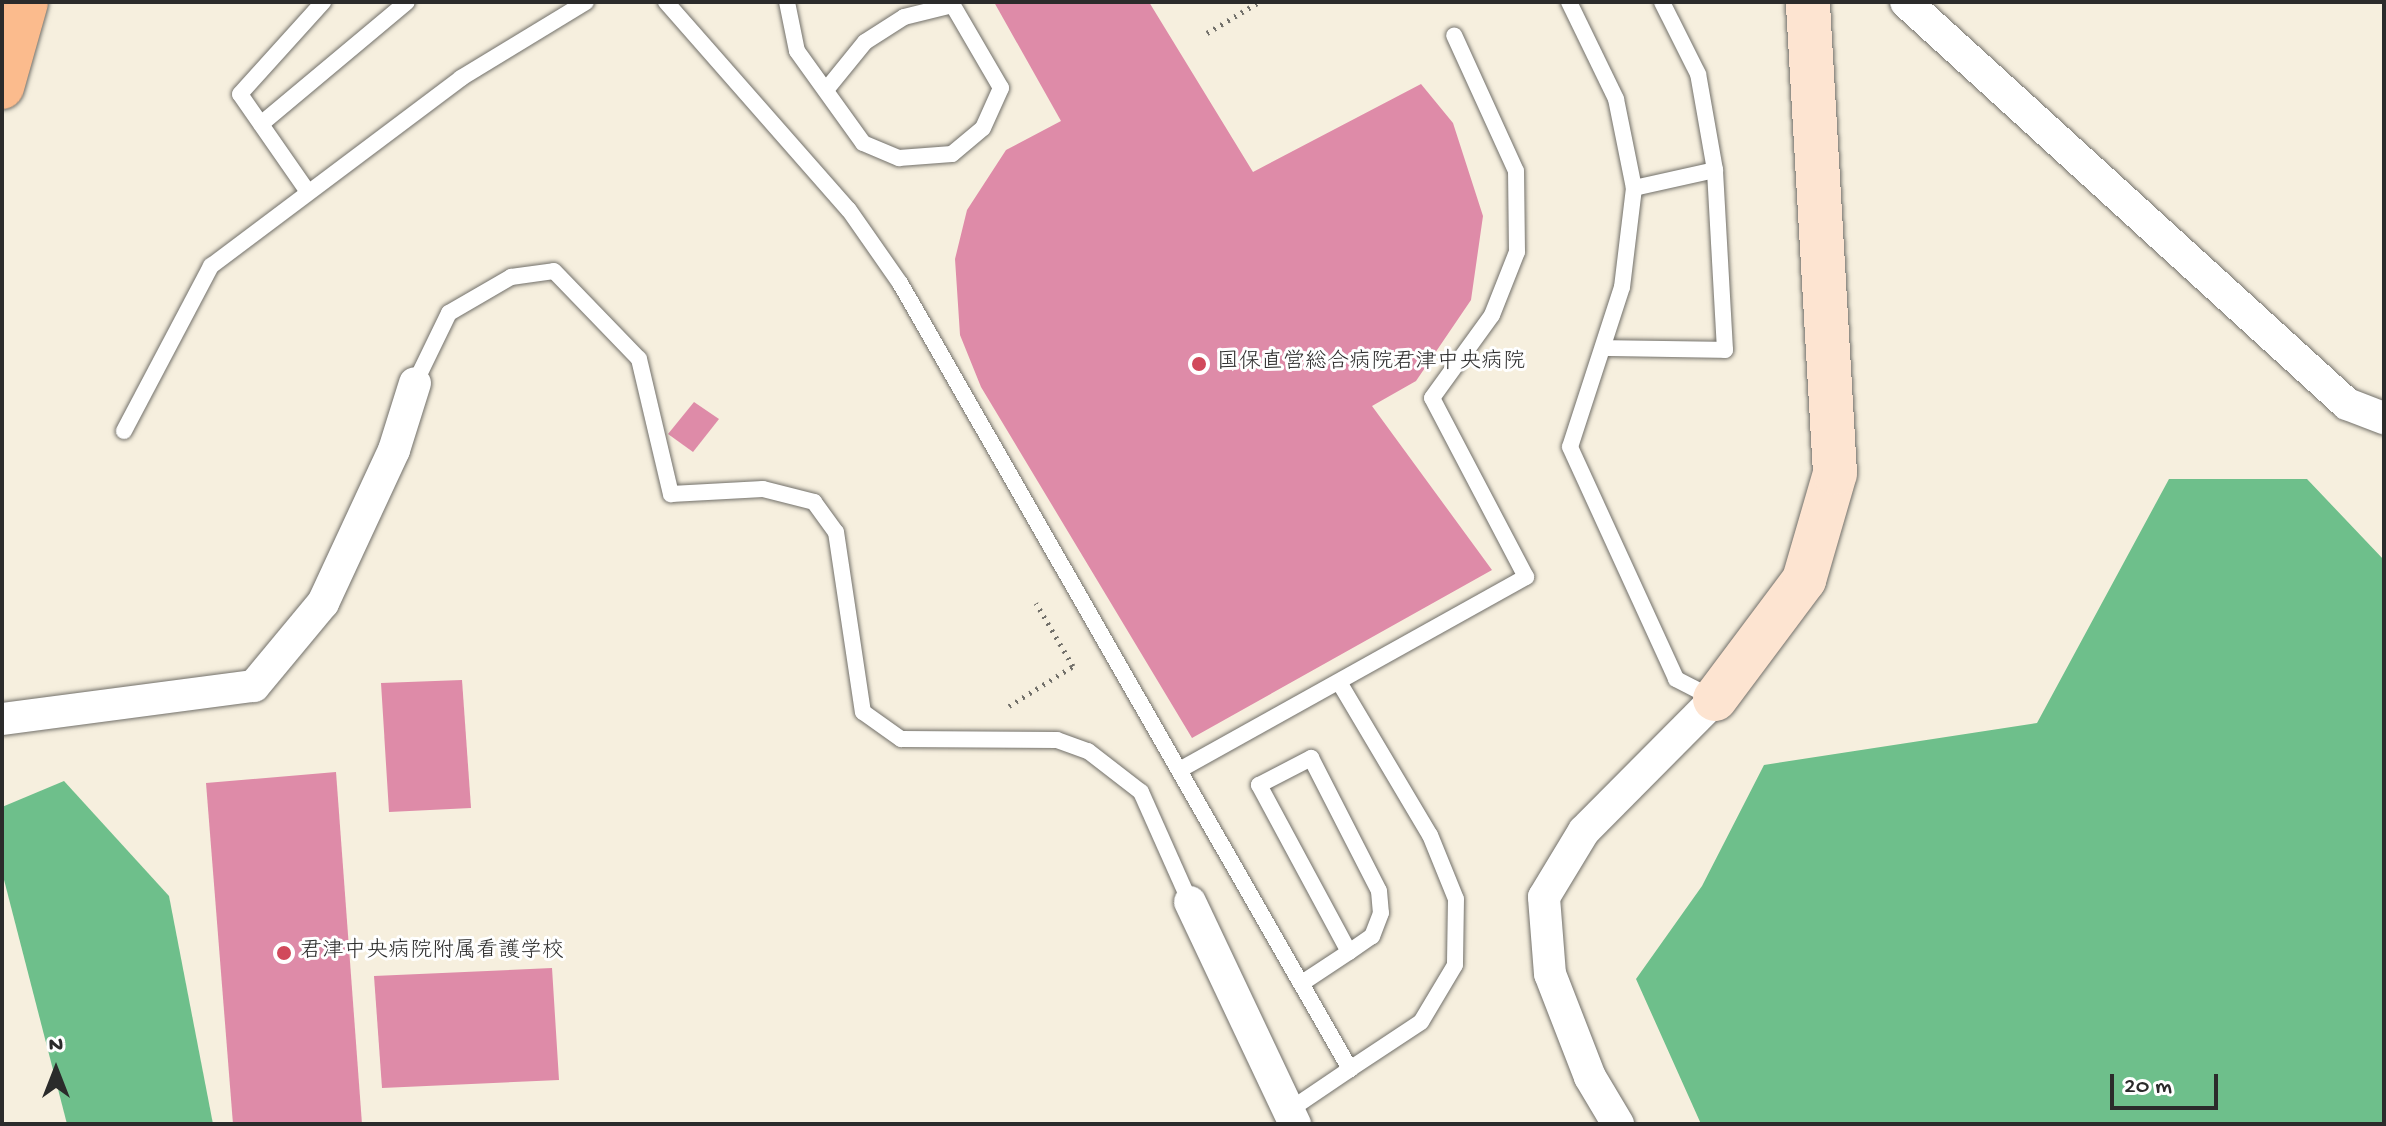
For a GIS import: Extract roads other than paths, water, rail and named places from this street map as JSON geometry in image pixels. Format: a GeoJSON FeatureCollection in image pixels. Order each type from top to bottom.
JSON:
{"type":"FeatureCollection","features":[{"type":"Feature","properties":{"kind":"highway"},"geometry":{"type":"LineString","coordinates":[[2,87],[26,2]]}},
{"type":"Feature","properties":{"kind":"street"},"geometry":{"type":"LineString","coordinates":[[1618,1124],[1590,1077],[1550,974],[1544,897],[1584,831],[1715,699],[1804,580],[1835,473],[1808,2]]}},
{"type":"Feature","properties":{"kind":"street"},"geometry":{"type":"LineString","coordinates":[[1906,2],[2347,404],[2384,418]]}},
{"type":"Feature","properties":{"kind":"street"},"geometry":{"type":"LineString","coordinates":[[2,719],[254,686],[323,603],[394,450],[415,383]]}},
{"type":"Feature","properties":{"kind":"street"},"geometry":{"type":"LineString","coordinates":[[1190,902],[1291,1117]]}},
{"type":"Feature","properties":{"kind":"lane"},"geometry":{"type":"LineString","coordinates":[[308,192],[240,94],[323,2]]}},
{"type":"Feature","properties":{"kind":"lane"},"geometry":{"type":"LineString","coordinates":[[261,124],[407,2]]}},
{"type":"Feature","properties":{"kind":"lane"},"geometry":{"type":"LineString","coordinates":[[124,431],[211,266],[461,78],[586,2]]}},
{"type":"Feature","properties":{"kind":"lane"},"geometry":{"type":"LineString","coordinates":[[666,2],[849,210],[900,283],[1350,1069]]}},
{"type":"Feature","properties":{"kind":"lane"},"geometry":{"type":"LineString","coordinates":[[787,2],[797,51],[863,143],[899,158],[952,154],[983,128],[1001,88],[952,4],[904,17],[865,42],[826,90]]}},
{"type":"Feature","properties":{"kind":"lane"},"geometry":{"type":"LineString","coordinates":[[1569,2],[1616,99],[1634,188],[1622,287],[1570,447],[1577,470],[1676,679],[1715,699]]}},
{"type":"Feature","properties":{"kind":"lane"},"geometry":{"type":"LineString","coordinates":[[1603,348],[1725,350],[1715,170],[1698,74],[1662,2]]}},
{"type":"Feature","properties":{"kind":"lane"},"geometry":{"type":"LineString","coordinates":[[1181,769],[1526,577],[1432,398],[1492,315],[1517,252],[1516,171],[1454,35]]}},
{"type":"Feature","properties":{"kind":"lane"},"geometry":{"type":"LineString","coordinates":[[1634,188],[1715,170]]}},
{"type":"Feature","properties":{"kind":"lane"},"geometry":{"type":"LineString","coordinates":[[415,383],[449,313],[511,277],[554,271],[639,359],[671,494],[763,489],[814,502],[836,532],[863,712],[901,739],[1025,738],[1088,751],[1141,792],[1190,902]]}},
{"type":"Feature","properties":{"kind":"lane"},"geometry":{"type":"LineString","coordinates":[[1291,1117],[1350,1069],[1421,1022],[1455,965],[1456,899],[1430,835],[1339,682]]}},
{"type":"Feature","properties":{"kind":"lane"},"geometry":{"type":"LineString","coordinates":[[1302,983],[1349,952],[1372,936],[1379,891],[1311,758],[1259,785],[1349,952]]}},
{"type":"Feature","properties":{"kind":"place","name":"国保直営総合病院君津中央病院"},"geometry":{"type":"Point","coordinates":[1199,364]}},
{"type":"Feature","properties":{"kind":"place","name":"君津中央病院附属看護学校"},"geometry":{"type":"Point","coordinates":[284,953]}}]}
